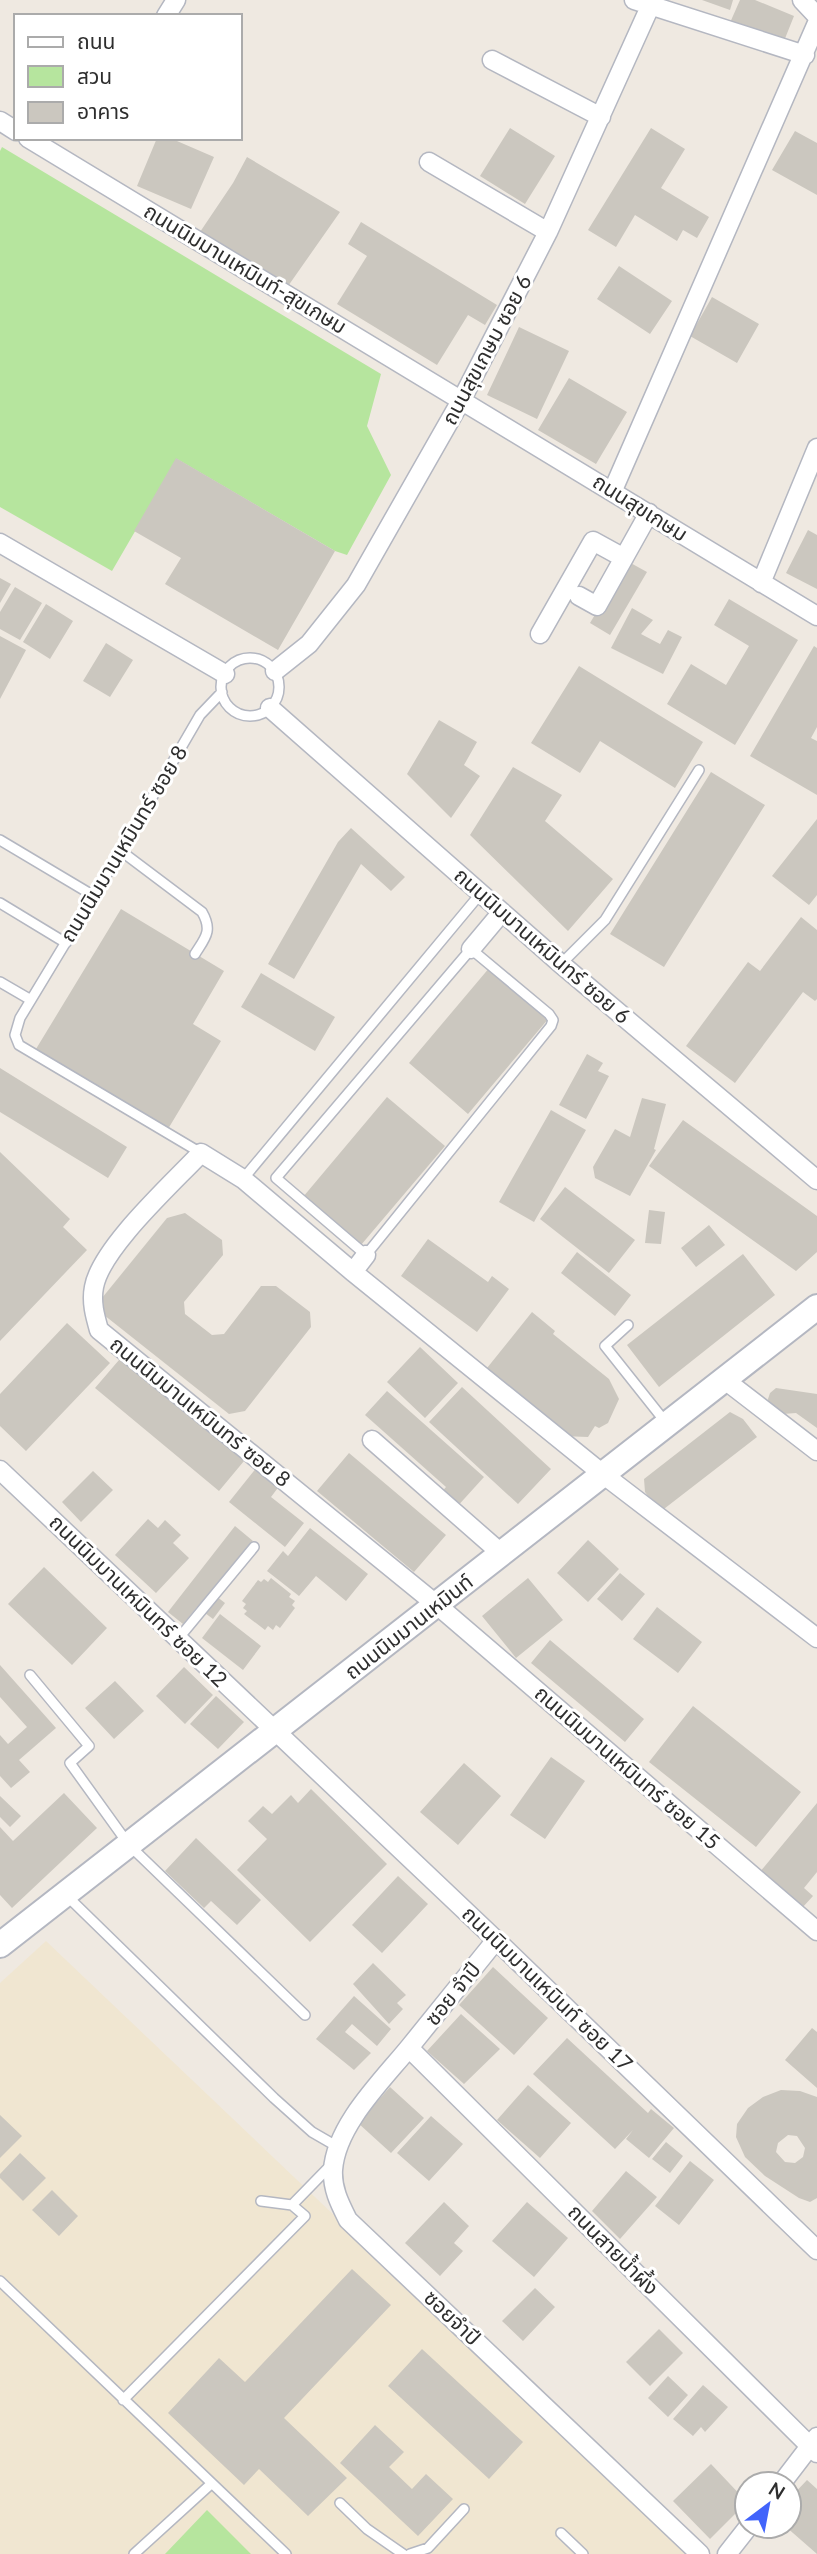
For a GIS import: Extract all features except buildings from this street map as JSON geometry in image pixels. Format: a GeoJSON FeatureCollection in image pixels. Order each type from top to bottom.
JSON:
{"type":"FeatureCollection","features":[{"type":"Feature","properties":{"kind":"main road","name":"ถนนนิมมานเหมินท์"},"geometry":{"type":"LineString","coordinates":[[0,1945],[817,1307]]}},
{"type":"Feature","properties":{"kind":"street"},"geometry":{"type":"LineString","coordinates":[[803,0],[817,16]]}},
{"type":"Feature","properties":{"kind":"street"},"geometry":{"type":"LineString","coordinates":[[646,2],[805,55]]}},
{"type":"Feature","properties":{"kind":"street","name":"ถนนสุขเกษม ซอย 6"},"geometry":{"type":"LineString","coordinates":[[275,671],[309,644],[356,585],[462,399],[548,232],[601,117],[646,2]]}},
{"type":"Feature","properties":{"kind":"street"},"geometry":{"type":"LineString","coordinates":[[613,491],[817,23]]}},
{"type":"Feature","properties":{"kind":"street"},"geometry":{"type":"LineString","coordinates":[[492,61],[601,117]]}},
{"type":"Feature","properties":{"kind":"street","name":"ถนนนิมมานเหมินท์-สุขเกษม"},"geometry":{"type":"LineString","coordinates":[[31,140],[462,399]]}},
{"type":"Feature","properties":{"kind":"street"},"geometry":{"type":"LineString","coordinates":[[429,162],[548,232]]}},
{"type":"Feature","properties":{"kind":"street","name":"ถนนสุขเกษม"},"geometry":{"type":"LineString","coordinates":[[462,399],[817,616]]}},
{"type":"Feature","properties":{"kind":"street"},"geometry":{"type":"LineString","coordinates":[[761,583],[817,448]]}},
{"type":"Feature","properties":{"kind":"street"},"geometry":{"type":"LineString","coordinates":[[579,596],[597,606],[649,513]]}},
{"type":"Feature","properties":{"kind":"street"},"geometry":{"type":"LineString","coordinates":[[540,634],[593,541],[624,558]]}},
{"type":"Feature","properties":{"kind":"street"},"geometry":{"type":"LineString","coordinates":[[0,543],[225,674]]}},
{"type":"Feature","properties":{"kind":"street","name":"ถนนนิมมานเหมินทร์ ซอย 6"},"geometry":{"type":"LineString","coordinates":[[270,709],[561,964],[817,1180]]}},
{"type":"Feature","properties":{"kind":"street"},"geometry":{"type":"LineString","coordinates":[[471,949],[502,912]]}},
{"type":"Feature","properties":{"kind":"street"},"geometry":{"type":"LineString","coordinates":[[201,1153],[243,1179],[353,1272],[604,1475],[817,1638]]}},
{"type":"Feature","properties":{"kind":"street","name":"ถนนนิมมานเหมินทร์ ซอย 8"},"geometry":{"type":"LineString","coordinates":[[201,1153],[110,1252],[94,1287],[94,1313],[99,1330],[437,1605]]}},
{"type":"Feature","properties":{"kind":"street"},"geometry":{"type":"LineString","coordinates":[[353,1272],[366,1255]]}},
{"type":"Feature","properties":{"kind":"street"},"geometry":{"type":"LineString","coordinates":[[725,1380],[817,1451]]}},
{"type":"Feature","properties":{"kind":"street"},"geometry":{"type":"LineString","coordinates":[[372,1440],[502,1554]]}},
{"type":"Feature","properties":{"kind":"street","name":"ถนนนิมมานเหมินทร์ ซอย 12"},"geometry":{"type":"LineString","coordinates":[[0,1470],[275,1731]]}},
{"type":"Feature","properties":{"kind":"street","name":"ถนนนิมมานเหมินทร์ ซอย 15"},"geometry":{"type":"LineString","coordinates":[[437,1605],[817,1931]]}},
{"type":"Feature","properties":{"kind":"street","name":"ถนนนิมมานเหมินท์ ซอย 17"},"geometry":{"type":"LineString","coordinates":[[275,1731],[817,2249]]}},
{"type":"Feature","properties":{"kind":"street","name":"ซอย จำปี"},"geometry":{"type":"LineString","coordinates":[[409,2048],[496,1940]]}},
{"type":"Feature","properties":{"kind":"street"},"geometry":{"type":"LineString","coordinates":[[336,2154],[345,2131],[369,2096],[409,2048]]}},
{"type":"Feature","properties":{"kind":"street","name":"ถนนสายน้ำผึ้ง"},"geometry":{"type":"LineString","coordinates":[[409,2048],[815,2445]]}},
{"type":"Feature","properties":{"kind":"street","name":"ซอยจำปี"},"geometry":{"type":"LineString","coordinates":[[336,2154],[333,2169],[335,2194],[348,2220],[700,2554]]}},
{"type":"Feature","properties":{"kind":"street"},"geometry":{"type":"LineString","coordinates":[[793,2470],[815,2445]]}},
{"type":"Feature","properties":{"kind":"street"},"geometry":{"type":"LineString","coordinates":[[727,2554],[738,2540]]}},
{"type":"Feature","properties":{"kind":"lane"},"geometry":{"type":"LineString","coordinates":[[253,658],[262,660],[275,671],[280,687],[279,695],[270,709],[254,716],[237,713],[230,708],[222,692],[225,674],[236,662],[253,658]]}},
{"type":"Feature","properties":{"kind":"lane","name":"ถนนนิมมานเหมินทร์ ซอย 8"},"geometry":{"type":"LineString","coordinates":[[201,1153],[19,1045],[15,1028],[200,716],[222,692]]}},
{"type":"Feature","properties":{"kind":"lane"},"geometry":{"type":"LineString","coordinates":[[561,964],[605,919],[699,770]]}},
{"type":"Feature","properties":{"kind":"lane"},"geometry":{"type":"LineString","coordinates":[[0,840],[94,896]]}},
{"type":"Feature","properties":{"kind":"lane"},"geometry":{"type":"LineString","coordinates":[[121,852],[202,912],[208,929],[195,954]]}},
{"type":"Feature","properties":{"kind":"lane"},"geometry":{"type":"LineString","coordinates":[[243,1179],[481,893]]}},
{"type":"Feature","properties":{"kind":"lane"},"geometry":{"type":"LineString","coordinates":[[0,903],[66,943]]}},
{"type":"Feature","properties":{"kind":"lane"},"geometry":{"type":"LineString","coordinates":[[471,949],[549,1014],[553,1020],[551,1026],[366,1255],[276,1178],[471,949]]}},
{"type":"Feature","properties":{"kind":"lane"},"geometry":{"type":"LineString","coordinates":[[0,982],[31,1000]]}},
{"type":"Feature","properties":{"kind":"lane"},"geometry":{"type":"LineString","coordinates":[[628,1325],[605,1346],[668,1425]]}},
{"type":"Feature","properties":{"kind":"lane"},"geometry":{"type":"LineString","coordinates":[[178,1639],[254,1547]]}},
{"type":"Feature","properties":{"kind":"lane"},"geometry":{"type":"LineString","coordinates":[[30,1675],[89,1746],[70,1763],[129,1845],[305,2015]]}},
{"type":"Feature","properties":{"kind":"lane"},"geometry":{"type":"LineString","coordinates":[[66,1895],[274,2098],[336,2154],[292,2205]]}},
{"type":"Feature","properties":{"kind":"lane"},"geometry":{"type":"LineString","coordinates":[[123,2400],[305,2216],[292,2205],[261,2201]]}},
{"type":"Feature","properties":{"kind":"lane"},"geometry":{"type":"LineString","coordinates":[[0,2281],[286,2554]]}},
{"type":"Feature","properties":{"kind":"lane"},"geometry":{"type":"LineString","coordinates":[[134,2554],[211,2484]]}},
{"type":"Feature","properties":{"kind":"lane"},"geometry":{"type":"LineString","coordinates":[[340,2503],[367,2529],[403,2554]]}},
{"type":"Feature","properties":{"kind":"lane"},"geometry":{"type":"LineString","coordinates":[[410,2554],[428,2548],[464,2509]]}},
{"type":"Feature","properties":{"kind":"lane"},"geometry":{"type":"LineString","coordinates":[[561,2533],[583,2554]]}},
{"type":"Feature","properties":{"kind":"shaded area"},"geometry":{"type":"Polygon","coordinates":[[[46,1941],[688,2554],[0,2554],[0,1983],[46,1941]]]}},
{"type":"Feature","properties":{"kind":"green space"},"geometry":{"type":"Polygon","coordinates":[[[2,147],[381,374],[367,426],[391,475],[347,555],[335,551],[177,459],[112,571],[0,507],[2,147]]]}},
{"type":"Feature","properties":{"kind":"green space"},"geometry":{"type":"Polygon","coordinates":[[[207,2510],[251,2554],[165,2554],[207,2510]]]}}]}
